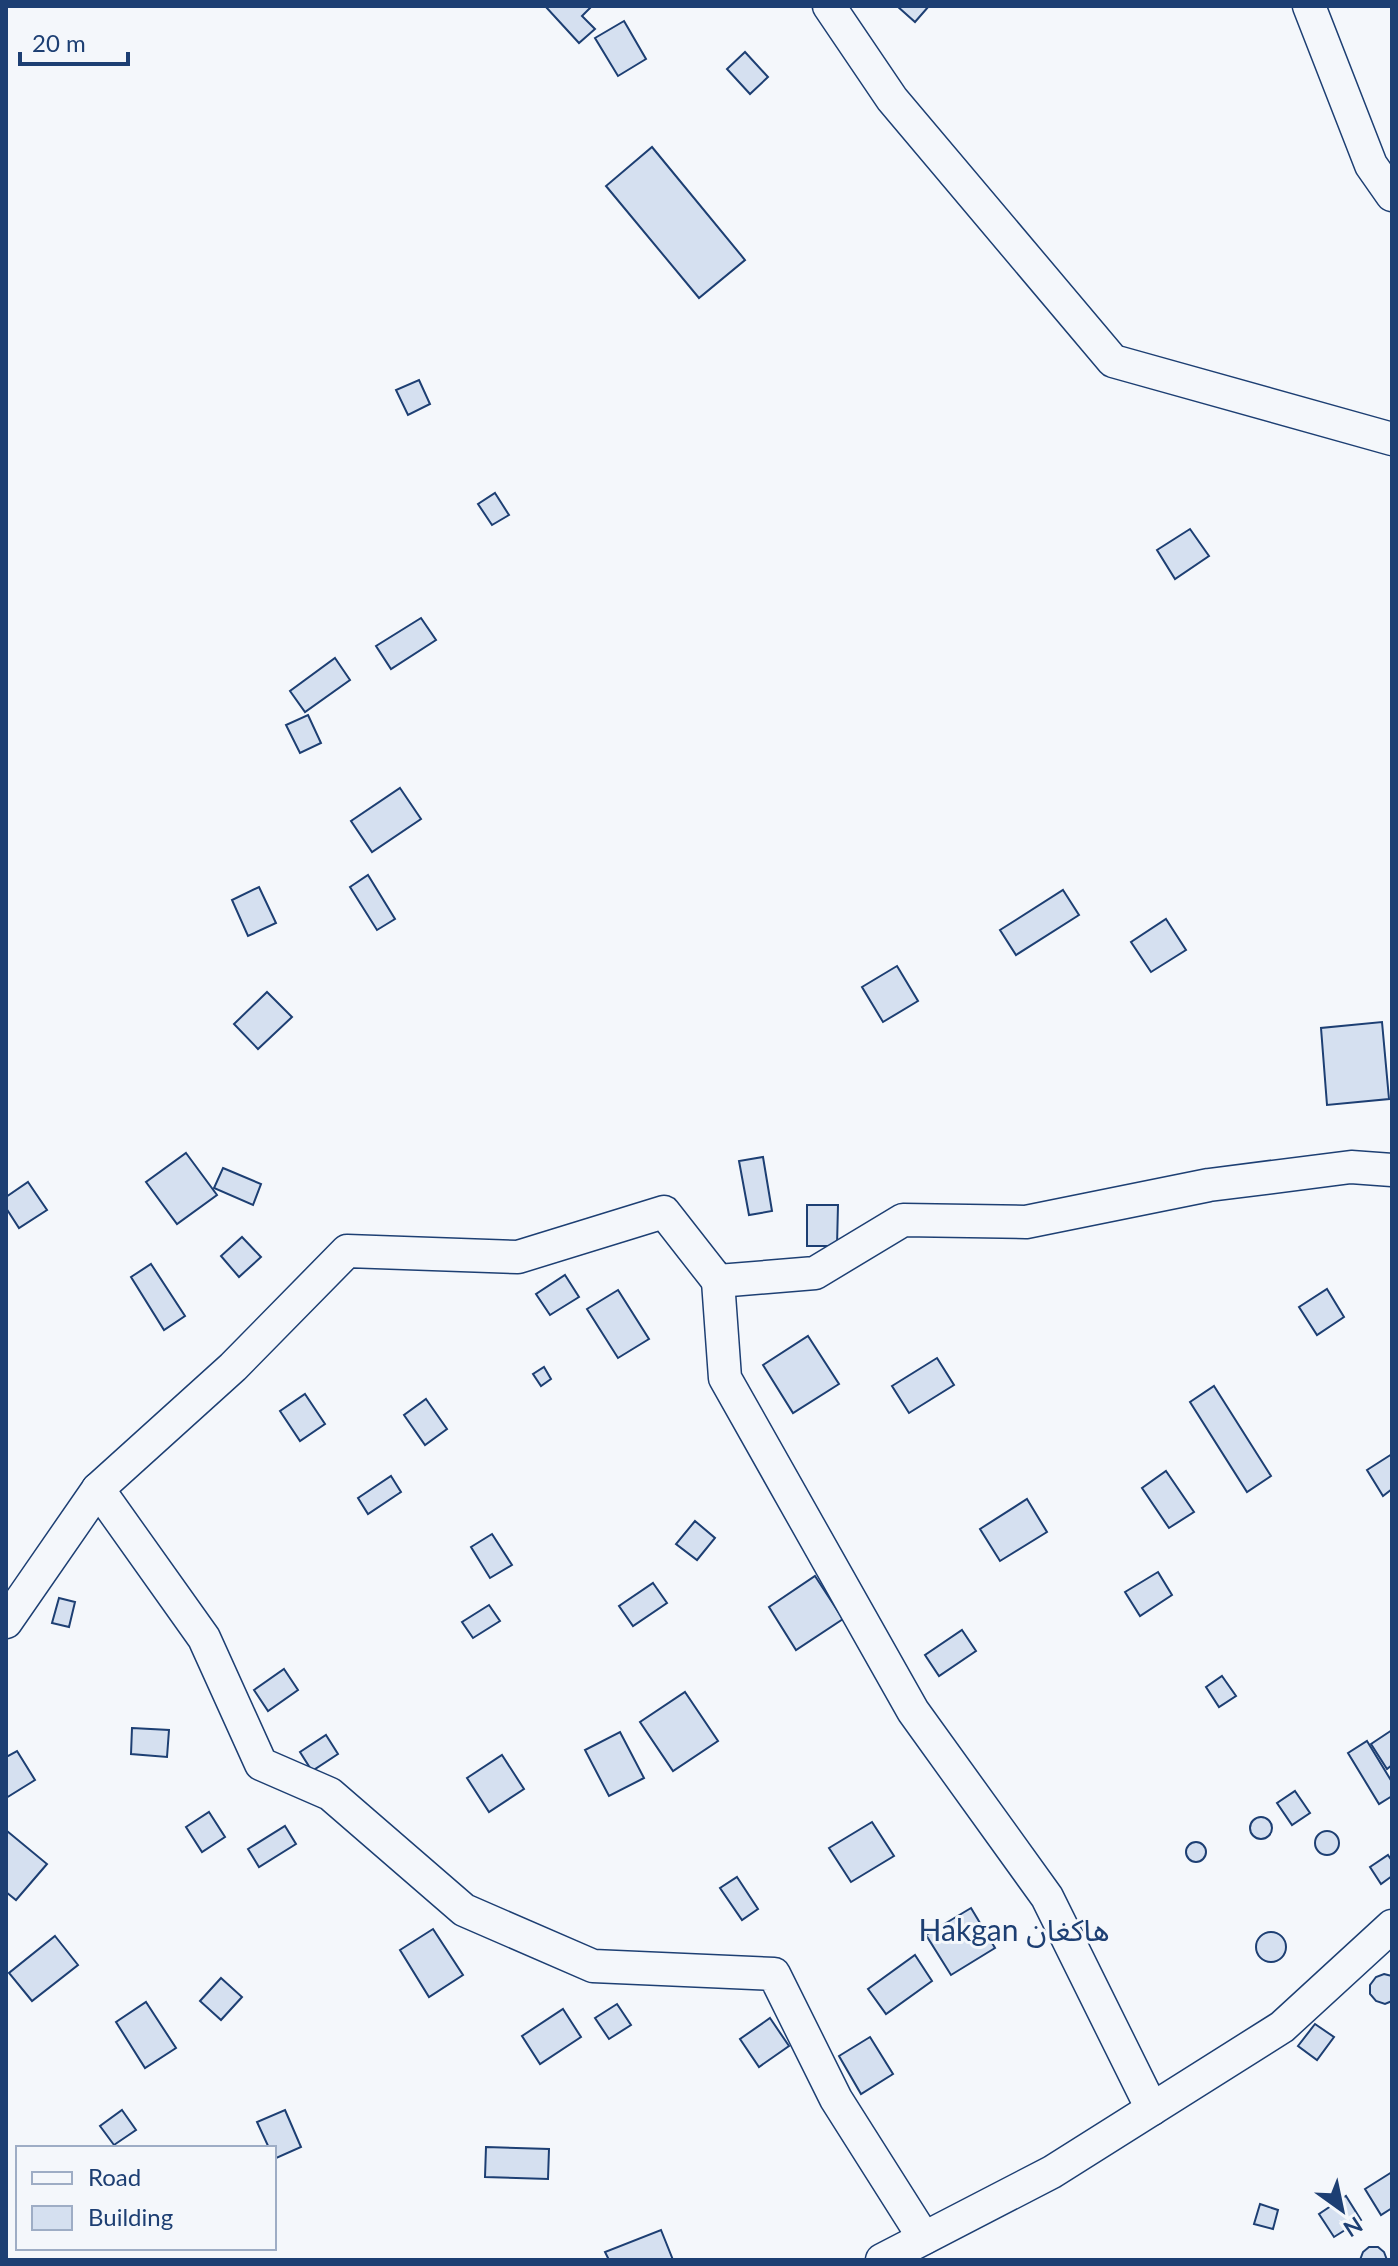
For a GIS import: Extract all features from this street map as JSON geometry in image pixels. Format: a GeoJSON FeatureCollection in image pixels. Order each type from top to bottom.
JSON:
{"type":"FeatureCollection","features":[{"type":"Feature","properties":{"kind":"street"},"geometry":{"type":"LineString","coordinates":[[829,6],[892,99],[1113,361],[1392,439]]}},
{"type":"Feature","properties":{"kind":"street"},"geometry":{"type":"LineString","coordinates":[[1309,6],[1371,165],[1392,195]]}},
{"type":"Feature","properties":{"kind":"street"},"geometry":{"type":"LineString","coordinates":[[718,1281],[815,1273],[903,1220],[1026,1222],[1209,1185],[1351,1167],[1392,1170]]}},
{"type":"Feature","properties":{"kind":"street"},"geometry":{"type":"LineString","coordinates":[[6,1622],[98,1489],[233,1367],[347,1251],[518,1257],[664,1212],[718,1281],[725,1378],[913,1711],[1047,1897],[1152,2109]]}},
{"type":"Feature","properties":{"kind":"street"},"geometry":{"type":"LineString","coordinates":[[98,1489],[204,1638],[261,1764],[330,1794],[464,1910],[593,1966],[774,1974],[836,2099],[924,2238]]}},
{"type":"Feature","properties":{"kind":"street"},"geometry":{"type":"LineString","coordinates":[[882,2260],[1052,2172],[1282,2027],[1392,1926]]}},
{"type":"Feature","properties":{"kind":"building"},"geometry":{"type":"Polygon","coordinates":[[[545,6],[592,6],[582,16],[595,29],[579,43],[545,6]]]}},
{"type":"Feature","properties":{"kind":"building"},"geometry":{"type":"Polygon","coordinates":[[[897,6],[929,6],[915,22],[897,6]]]}},
{"type":"Feature","properties":{"kind":"building"},"geometry":{"type":"Polygon","coordinates":[[[624,21],[646,59],[618,76],[595,38],[624,21]]]}},
{"type":"Feature","properties":{"kind":"building"},"geometry":{"type":"Polygon","coordinates":[[[745,52],[768,77],[750,94],[727,69],[745,52]]]}},
{"type":"Feature","properties":{"kind":"building"},"geometry":{"type":"Polygon","coordinates":[[[652,147],[745,260],[699,298],[606,186],[652,147]]]}},
{"type":"Feature","properties":{"kind":"building"},"geometry":{"type":"Polygon","coordinates":[[[419,380],[430,404],[408,415],[396,390],[419,380]]]}},
{"type":"Feature","properties":{"kind":"building"},"geometry":{"type":"Polygon","coordinates":[[[495,493],[509,515],[492,525],[478,504],[495,493]]]}},
{"type":"Feature","properties":{"kind":"building"},"geometry":{"type":"Polygon","coordinates":[[[1190,529],[1209,556],[1175,579],[1157,550],[1190,529]]]}},
{"type":"Feature","properties":{"kind":"building"},"geometry":{"type":"Polygon","coordinates":[[[421,618],[436,640],[391,669],[376,646],[421,618]]]}},
{"type":"Feature","properties":{"kind":"building"},"geometry":{"type":"Polygon","coordinates":[[[335,658],[350,680],[305,712],[290,691],[335,658]]]}},
{"type":"Feature","properties":{"kind":"building"},"geometry":{"type":"Polygon","coordinates":[[[308,715],[321,743],[300,753],[286,725],[308,715]]]}},
{"type":"Feature","properties":{"kind":"building"},"geometry":{"type":"Polygon","coordinates":[[[400,788],[421,819],[372,852],[351,821],[400,788]]]}},
{"type":"Feature","properties":{"kind":"building"},"geometry":{"type":"Polygon","coordinates":[[[368,875],[395,919],[377,930],[350,887],[368,875]]]}},
{"type":"Feature","properties":{"kind":"building"},"geometry":{"type":"Polygon","coordinates":[[[259,887],[276,923],[248,936],[232,900],[259,887]]]}},
{"type":"Feature","properties":{"kind":"building"},"geometry":{"type":"Polygon","coordinates":[[[1063,890],[1079,915],[1016,955],[1000,930],[1063,890]]]}},
{"type":"Feature","properties":{"kind":"building"},"geometry":{"type":"Polygon","coordinates":[[[1166,919],[1186,950],[1151,972],[1131,942],[1166,919]]]}},
{"type":"Feature","properties":{"kind":"building"},"geometry":{"type":"Polygon","coordinates":[[[897,966],[918,1001],[883,1022],[862,987],[897,966]]]}},
{"type":"Feature","properties":{"kind":"building"},"geometry":{"type":"Polygon","coordinates":[[[267,992],[292,1017],[258,1049],[234,1024],[267,992]]]}},
{"type":"Feature","properties":{"kind":"building"},"geometry":{"type":"Polygon","coordinates":[[[1382,1022],[1389,1099],[1327,1105],[1321,1028],[1382,1022]]]}},
{"type":"Feature","properties":{"kind":"building"},"geometry":{"type":"Polygon","coordinates":[[[186,1153],[217,1195],[177,1224],[146,1182],[186,1153]]]}},
{"type":"Feature","properties":{"kind":"building"},"geometry":{"type":"Polygon","coordinates":[[[763,1157],[772,1211],[749,1215],[739,1161],[763,1157]]]}},
{"type":"Feature","properties":{"kind":"building"},"geometry":{"type":"Polygon","coordinates":[[[223,1168],[261,1184],[253,1205],[214,1188],[223,1168]]]}},
{"type":"Feature","properties":{"kind":"building"},"geometry":{"type":"Polygon","coordinates":[[[28,1182],[47,1210],[19,1228],[6,1208],[6,1197],[28,1182]]]}},
{"type":"Feature","properties":{"kind":"building"},"geometry":{"type":"Polygon","coordinates":[[[807,1205],[838,1205],[837,1246],[807,1246],[807,1205]]]}},
{"type":"Feature","properties":{"kind":"building"},"geometry":{"type":"Polygon","coordinates":[[[242,1237],[261,1257],[239,1277],[221,1256],[242,1237]]]}},
{"type":"Feature","properties":{"kind":"building"},"geometry":{"type":"Polygon","coordinates":[[[151,1264],[185,1316],[164,1330],[131,1277],[151,1264]]]}},
{"type":"Feature","properties":{"kind":"building"},"geometry":{"type":"Polygon","coordinates":[[[565,1275],[579,1297],[550,1315],[536,1294],[565,1275]]]}},
{"type":"Feature","properties":{"kind":"building"},"geometry":{"type":"Polygon","coordinates":[[[1327,1289],[1344,1317],[1317,1335],[1299,1307],[1327,1289]]]}},
{"type":"Feature","properties":{"kind":"building"},"geometry":{"type":"Polygon","coordinates":[[[618,1290],[649,1339],[618,1358],[587,1309],[618,1290]]]}},
{"type":"Feature","properties":{"kind":"building"},"geometry":{"type":"Polygon","coordinates":[[[808,1336],[839,1384],[793,1413],[763,1365],[808,1336]]]}},
{"type":"Feature","properties":{"kind":"building"},"geometry":{"type":"Polygon","coordinates":[[[937,1358],[954,1385],[909,1413],[892,1386],[937,1358]]]}},
{"type":"Feature","properties":{"kind":"building"},"geometry":{"type":"Polygon","coordinates":[[[544,1367],[551,1379],[541,1386],[533,1374],[544,1367]]]}},
{"type":"Feature","properties":{"kind":"building"},"geometry":{"type":"Polygon","coordinates":[[[1214,1386],[1271,1476],[1247,1492],[1190,1402],[1214,1386]]]}},
{"type":"Feature","properties":{"kind":"building"},"geometry":{"type":"Polygon","coordinates":[[[305,1394],[325,1424],[300,1441],[280,1411],[305,1394]]]}},
{"type":"Feature","properties":{"kind":"building"},"geometry":{"type":"Polygon","coordinates":[[[426,1399],[447,1429],[425,1445],[404,1415],[426,1399]]]}},
{"type":"Feature","properties":{"kind":"building"},"geometry":{"type":"Polygon","coordinates":[[[1392,1454],[1392,1489],[1383,1496],[1367,1470],[1392,1454]]]}},
{"type":"Feature","properties":{"kind":"building"},"geometry":{"type":"Polygon","coordinates":[[[1166,1471],[1194,1512],[1169,1528],[1142,1488],[1166,1471]]]}},
{"type":"Feature","properties":{"kind":"building"},"geometry":{"type":"Polygon","coordinates":[[[391,1476],[401,1492],[368,1514],[358,1498],[391,1476]]]}},
{"type":"Feature","properties":{"kind":"building"},"geometry":{"type":"Polygon","coordinates":[[[1027,1499],[1047,1532],[1000,1561],[980,1529],[1027,1499]]]}},
{"type":"Feature","properties":{"kind":"building"},"geometry":{"type":"Polygon","coordinates":[[[695,1521],[715,1538],[697,1560],[676,1544],[695,1521]]]}},
{"type":"Feature","properties":{"kind":"building"},"geometry":{"type":"Polygon","coordinates":[[[492,1534],[512,1565],[490,1578],[471,1547],[492,1534]]]}},
{"type":"Feature","properties":{"kind":"building"},"geometry":{"type":"Polygon","coordinates":[[[1158,1572],[1172,1595],[1140,1616],[1125,1592],[1158,1572]]]}},
{"type":"Feature","properties":{"kind":"building"},"geometry":{"type":"Polygon","coordinates":[[[815,1576],[843,1619],[796,1650],[769,1607],[815,1576]]]}},
{"type":"Feature","properties":{"kind":"building"},"geometry":{"type":"Polygon","coordinates":[[[653,1583],[667,1603],[633,1626],[619,1606],[653,1583]]]}},
{"type":"Feature","properties":{"kind":"building"},"geometry":{"type":"Polygon","coordinates":[[[59,1598],[75,1602],[69,1627],[52,1623],[59,1598]]]}},
{"type":"Feature","properties":{"kind":"building"},"geometry":{"type":"Polygon","coordinates":[[[489,1605],[500,1621],[473,1638],[462,1622],[489,1605]]]}},
{"type":"Feature","properties":{"kind":"building"},"geometry":{"type":"Polygon","coordinates":[[[962,1630],[976,1651],[939,1676],[925,1655],[962,1630]]]}},
{"type":"Feature","properties":{"kind":"building"},"geometry":{"type":"Polygon","coordinates":[[[284,1669],[298,1690],[268,1711],[254,1690],[284,1669]]]}},
{"type":"Feature","properties":{"kind":"building"},"geometry":{"type":"Polygon","coordinates":[[[1222,1676],[1236,1696],[1219,1707],[1206,1687],[1222,1676]]]}},
{"type":"Feature","properties":{"kind":"building"},"geometry":{"type":"Polygon","coordinates":[[[685,1692],[718,1741],[673,1771],[640,1722],[685,1692]]]}},
{"type":"Feature","properties":{"kind":"building"},"geometry":{"type":"Polygon","coordinates":[[[132,1728],[169,1730],[167,1757],[131,1754],[132,1728]]]}},
{"type":"Feature","properties":{"kind":"building"},"geometry":{"type":"Polygon","coordinates":[[[1392,1730],[1392,1765],[1387,1769],[1371,1744],[1392,1730]]]}},
{"type":"Feature","properties":{"kind":"building"},"geometry":{"type":"Polygon","coordinates":[[[620,1732],[644,1778],[609,1796],[585,1750],[620,1732]]]}},
{"type":"Feature","properties":{"kind":"building"},"geometry":{"type":"Polygon","coordinates":[[[326,1735],[338,1754],[312,1771],[300,1752],[326,1735]]]}},
{"type":"Feature","properties":{"kind":"building"},"geometry":{"type":"Polygon","coordinates":[[[1367,1741],[1392,1782],[1392,1796],[1379,1804],[1348,1753],[1367,1741]]]}},
{"type":"Feature","properties":{"kind":"building"},"geometry":{"type":"Polygon","coordinates":[[[17,1751],[35,1780],[6,1798],[6,1757],[17,1751]]]}},
{"type":"Feature","properties":{"kind":"building"},"geometry":{"type":"Polygon","coordinates":[[[502,1755],[524,1789],[489,1812],[467,1778],[502,1755]]]}},
{"type":"Feature","properties":{"kind":"building"},"geometry":{"type":"Polygon","coordinates":[[[1295,1791],[1310,1813],[1292,1825],[1277,1803],[1295,1791]]]}},
{"type":"Feature","properties":{"kind":"building"},"geometry":{"type":"Polygon","coordinates":[[[209,1812],[225,1837],[202,1852],[186,1827],[209,1812]]]}},
{"type":"Feature","properties":{"kind":"building"},"geometry":{"type":"Polygon","coordinates":[[[1261,1817],[1269,1820],[1272,1828],[1269,1836],[1261,1839],[1253,1836],[1250,1828],[1253,1820],[1261,1817]]]}},
{"type":"Feature","properties":{"kind":"building"},"geometry":{"type":"Polygon","coordinates":[[[872,1822],[894,1856],[851,1882],[829,1848],[872,1822]]]}},
{"type":"Feature","properties":{"kind":"building"},"geometry":{"type":"Polygon","coordinates":[[[285,1826],[296,1844],[259,1867],[248,1849],[285,1826]]]}},
{"type":"Feature","properties":{"kind":"building"},"geometry":{"type":"Polygon","coordinates":[[[7,1831],[47,1864],[16,1900],[6,1892],[7,1831]]]}},
{"type":"Feature","properties":{"kind":"building"},"geometry":{"type":"Polygon","coordinates":[[[1327,1831],[1336,1834],[1339,1843],[1336,1852],[1327,1855],[1318,1852],[1315,1843],[1318,1834],[1327,1831]]]}},
{"type":"Feature","properties":{"kind":"building"},"geometry":{"type":"Polygon","coordinates":[[[1196,1842],[1203,1845],[1206,1852],[1203,1859],[1196,1862],[1189,1859],[1186,1852],[1189,1845],[1196,1842]]]}},
{"type":"Feature","properties":{"kind":"building"},"geometry":{"type":"Polygon","coordinates":[[[1388,1855],[1392,1861],[1392,1876],[1381,1884],[1370,1867],[1388,1855]]]}},
{"type":"Feature","properties":{"kind":"building"},"geometry":{"type":"Polygon","coordinates":[[[737,1877],[758,1909],[742,1920],[720,1888],[737,1877]]]}},
{"type":"Feature","properties":{"kind":"building"},"geometry":{"type":"Polygon","coordinates":[[[971,1908],[995,1948],[951,1975],[926,1935],[971,1908]]]}},
{"type":"Feature","properties":{"kind":"building"},"geometry":{"type":"Polygon","coordinates":[[[433,1929],[463,1975],[429,1997],[400,1950],[433,1929]]]}},
{"type":"Feature","properties":{"kind":"building"},"geometry":{"type":"Polygon","coordinates":[[[1271,1932],[1282,1936],[1286,1947],[1282,1958],[1271,1962],[1260,1958],[1256,1947],[1260,1936],[1271,1932]]]}},
{"type":"Feature","properties":{"kind":"building"},"geometry":{"type":"Polygon","coordinates":[[[55,1936],[78,1965],[32,2001],[9,1973],[55,1936]]]}},
{"type":"Feature","properties":{"kind":"building"},"geometry":{"type":"Polygon","coordinates":[[[915,1955],[932,1981],[886,2014],[868,1989],[915,1955]]]}},
{"type":"Feature","properties":{"kind":"building"},"geometry":{"type":"Polygon","coordinates":[[[1384,1974],[1392,1976],[1392,2001],[1385,2004],[1376,2001],[1370,1994],[1370,1985],[1376,1977],[1384,1974]]]}},
{"type":"Feature","properties":{"kind":"building"},"geometry":{"type":"Polygon","coordinates":[[[221,1978],[242,1997],[221,2020],[200,2001],[221,1978]]]}},
{"type":"Feature","properties":{"kind":"building"},"geometry":{"type":"Polygon","coordinates":[[[146,2002],[176,2048],[145,2068],[116,2022],[146,2002]]]}},
{"type":"Feature","properties":{"kind":"building"},"geometry":{"type":"Polygon","coordinates":[[[617,2004],[631,2025],[609,2039],[595,2018],[617,2004]]]}},
{"type":"Feature","properties":{"kind":"building"},"geometry":{"type":"Polygon","coordinates":[[[563,2009],[581,2037],[540,2064],[522,2036],[563,2009]]]}},
{"type":"Feature","properties":{"kind":"building"},"geometry":{"type":"Polygon","coordinates":[[[770,2018],[789,2046],[759,2067],[740,2039],[770,2018]]]}},
{"type":"Feature","properties":{"kind":"building"},"geometry":{"type":"Polygon","coordinates":[[[1315,2024],[1334,2037],[1317,2060],[1298,2046],[1315,2024]]]}},
{"type":"Feature","properties":{"kind":"building"},"geometry":{"type":"Polygon","coordinates":[[[870,2037],[893,2074],[861,2094],[839,2056],[870,2037]]]}},
{"type":"Feature","properties":{"kind":"building"},"geometry":{"type":"Polygon","coordinates":[[[122,2110],[136,2130],[114,2145],[100,2126],[122,2110]]]}},
{"type":"Feature","properties":{"kind":"building"},"geometry":{"type":"Polygon","coordinates":[[[285,2110],[301,2147],[276,2158],[276,2146],[268,2146],[257,2122],[285,2110]]]}},
{"type":"Feature","properties":{"kind":"building"},"geometry":{"type":"Polygon","coordinates":[[[486,2147],[549,2149],[548,2179],[485,2177],[486,2147]]]}},
{"type":"Feature","properties":{"kind":"building"},"geometry":{"type":"Polygon","coordinates":[[[1392,2172],[1392,2208],[1381,2215],[1365,2189],[1392,2172]]]}},
{"type":"Feature","properties":{"kind":"building"},"geometry":{"type":"Polygon","coordinates":[[[1346,2196],[1361,2220],[1334,2237],[1319,2214],[1346,2196]]]}},
{"type":"Feature","properties":{"kind":"building"},"geometry":{"type":"Polygon","coordinates":[[[1260,2204],[1278,2210],[1273,2229],[1254,2224],[1260,2204]]]}},
{"type":"Feature","properties":{"kind":"building"},"geometry":{"type":"Polygon","coordinates":[[[661,2230],[673,2260],[609,2260],[605,2252],[661,2230]]]}},
{"type":"Feature","properties":{"kind":"building"},"geometry":{"type":"Polygon","coordinates":[[[1369,2247],[1378,2247],[1387,2260],[1360,2260],[1369,2247]]]}},
{"type":"Feature","properties":{"kind":"district","name":"Hakgan هاكغان"},"geometry":{"type":"Point","coordinates":[1014,1929]}}]}
